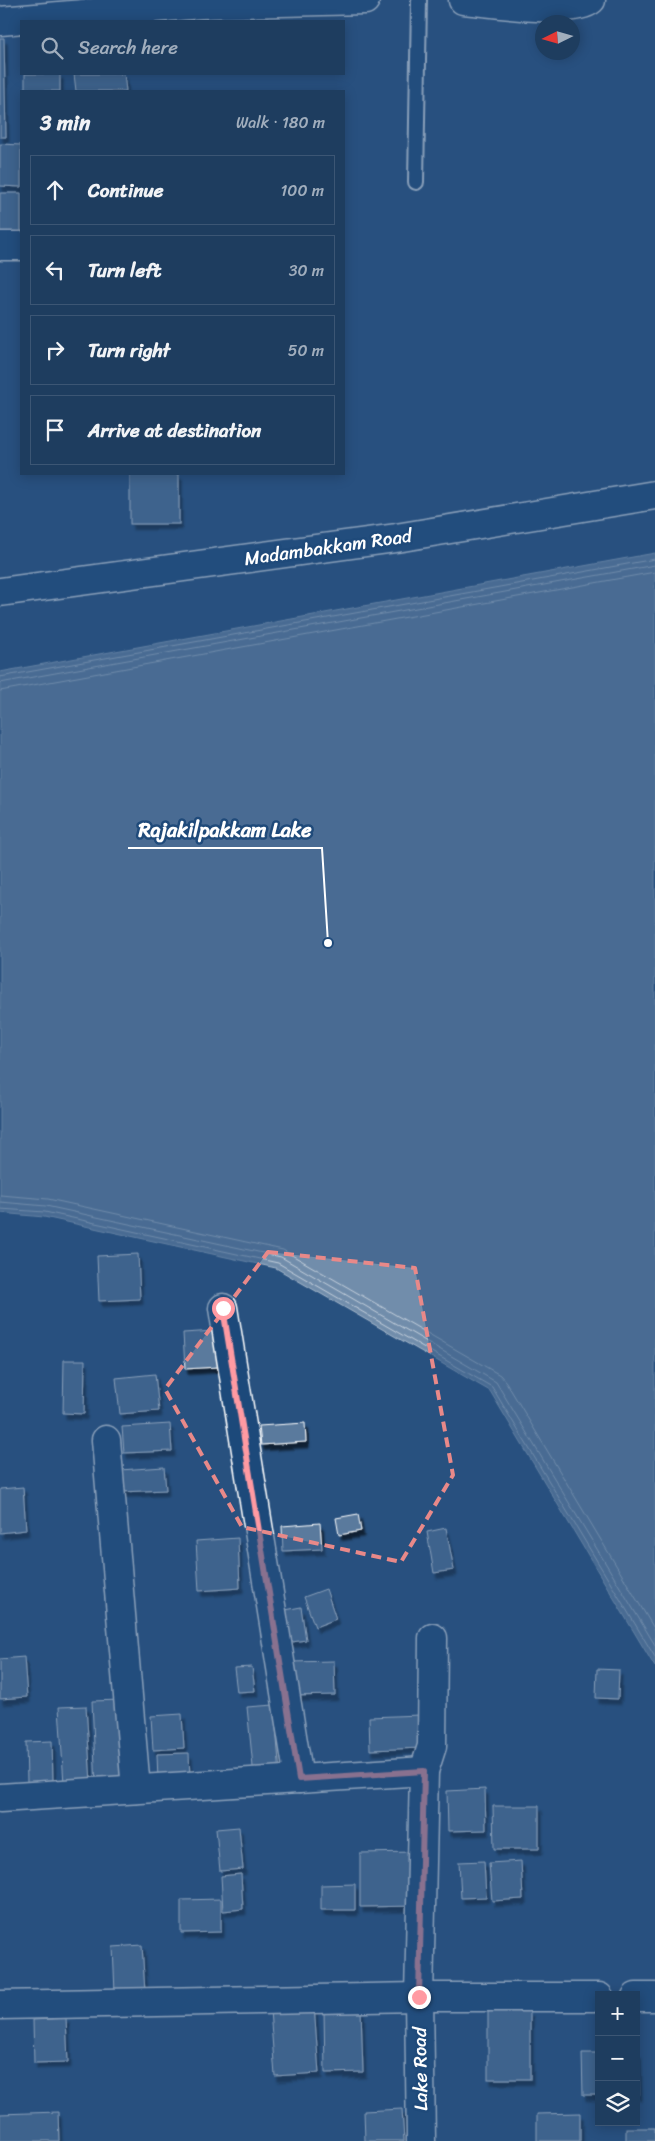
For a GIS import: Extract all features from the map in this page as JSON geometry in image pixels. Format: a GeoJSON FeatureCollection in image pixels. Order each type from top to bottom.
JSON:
{"type":"FeatureCollection","features":[{"type":"Feature","properties":{"kind":"street"},"geometry":{"type":"LineString","coordinates":[[22,20],[201,4],[355,0]]}},
{"type":"Feature","properties":{"kind":"street"},"geometry":{"type":"LineString","coordinates":[[463,0],[563,8],[588,2]]}},
{"type":"Feature","properties":{"kind":"street"},"geometry":{"type":"LineString","coordinates":[[0,22],[20,20]]}},
{"type":"Feature","properties":{"kind":"street"},"geometry":{"type":"LineString","coordinates":[[0,246],[20,246]]}},
{"type":"Feature","properties":{"kind":"street","name":"Madambakkam Road"},"geometry":{"type":"LineString","coordinates":[[0,592],[396,538],[655,495]]}},
{"type":"Feature","properties":{"kind":"street"},"geometry":{"type":"LineString","coordinates":[[223,1308],[299,1779]]}},
{"type":"Feature","properties":{"kind":"street"},"geometry":{"type":"LineString","coordinates":[[106,1440],[136,1789]]}},
{"type":"Feature","properties":{"kind":"street","name":"Lake Road"},"geometry":{"type":"LineString","coordinates":[[420,2141],[419,1997],[424,1771],[432,1746],[434,1638]]}},
{"type":"Feature","properties":{"kind":"street"},"geometry":{"type":"LineString","coordinates":[[0,1798],[424,1771]]}},
{"type":"Feature","properties":{"kind":"street"},"geometry":{"type":"LineString","coordinates":[[0,2005],[419,1997],[595,1997]]}},
{"type":"Feature","properties":{"kind":"street"},"geometry":{"type":"LineString","coordinates":[[640,1997],[655,1997]]}},
{"type":"Feature","properties":{"kind":"lane"},"geometry":{"type":"LineString","coordinates":[[416,182],[419,0]]}},
{"type":"Feature","properties":{"kind":"highlighted area"},"geometry":{"type":"Polygon","coordinates":[[[268,1252],[415,1268],[453,1475],[401,1562],[242,1527],[165,1389],[268,1252]]]}},
{"type":"Feature","properties":{"kind":"water"},"geometry":{"type":"Polygon","coordinates":[[[655,553],[655,1667],[490,1391],[276,1268],[44,1217],[0,1213],[0,672],[655,553]]]}},
{"type":"Feature","properties":{"kind":"building"},"geometry":{"type":"Polygon","coordinates":[[[0,38],[4,38],[6,137],[0,137],[0,38]]]}},
{"type":"Feature","properties":{"kind":"building"},"geometry":{"type":"Polygon","coordinates":[[[25,75],[60,75],[60,90],[25,90],[25,75]]]}},
{"type":"Feature","properties":{"kind":"building"},"geometry":{"type":"Polygon","coordinates":[[[74,75],[124,75],[126,90],[76,90],[74,75]]]}},
{"type":"Feature","properties":{"kind":"building"},"geometry":{"type":"Polygon","coordinates":[[[0,144],[20,145],[20,187],[0,186],[0,144]]]}},
{"type":"Feature","properties":{"kind":"building"},"geometry":{"type":"Polygon","coordinates":[[[0,193],[20,193],[20,240],[0,239],[0,193]]]}},
{"type":"Feature","properties":{"kind":"building"},"geometry":{"type":"Polygon","coordinates":[[[130,475],[179,475],[179,524],[130,524],[130,475]]]}},
{"type":"Feature","properties":{"kind":"building"},"geometry":{"type":"Polygon","coordinates":[[[138,1254],[140,1299],[99,1301],[97,1256],[138,1254]]]}},
{"type":"Feature","properties":{"kind":"building"},"geometry":{"type":"Polygon","coordinates":[[[215,1331],[218,1367],[185,1369],[183,1333],[215,1331]]]}},
{"type":"Feature","properties":{"kind":"building"},"geometry":{"type":"Polygon","coordinates":[[[64,1360],[85,1360],[84,1414],[63,1413],[64,1360]]]}},
{"type":"Feature","properties":{"kind":"building"},"geometry":{"type":"Polygon","coordinates":[[[155,1374],[159,1411],[120,1414],[116,1378],[155,1374]]]}},
{"type":"Feature","properties":{"kind":"building"},"geometry":{"type":"Polygon","coordinates":[[[305,1423],[306,1442],[261,1445],[259,1426],[305,1423]]]}},
{"type":"Feature","properties":{"kind":"building"},"geometry":{"type":"Polygon","coordinates":[[[170,1424],[172,1451],[124,1453],[122,1427],[170,1424]]]}},
{"type":"Feature","properties":{"kind":"building"},"geometry":{"type":"Polygon","coordinates":[[[164,1467],[166,1490],[121,1492],[120,1470],[164,1467]]]}},
{"type":"Feature","properties":{"kind":"building"},"geometry":{"type":"Polygon","coordinates":[[[23,1487],[26,1530],[0,1533],[0,1489],[23,1487]]]}},
{"type":"Feature","properties":{"kind":"building"},"geometry":{"type":"Polygon","coordinates":[[[358,1514],[361,1531],[339,1535],[336,1518],[358,1514]]]}},
{"type":"Feature","properties":{"kind":"building"},"geometry":{"type":"Polygon","coordinates":[[[320,1523],[322,1549],[283,1551],[282,1526],[320,1523]]]}},
{"type":"Feature","properties":{"kind":"building"},"geometry":{"type":"Polygon","coordinates":[[[446,1528],[454,1570],[434,1573],[427,1532],[446,1528]]]}},
{"type":"Feature","properties":{"kind":"building"},"geometry":{"type":"Polygon","coordinates":[[[238,1538],[240,1588],[199,1591],[196,1541],[238,1538]]]}},
{"type":"Feature","properties":{"kind":"building"},"geometry":{"type":"Polygon","coordinates":[[[326,1589],[336,1619],[315,1627],[304,1597],[326,1589]]]}},
{"type":"Feature","properties":{"kind":"building"},"geometry":{"type":"Polygon","coordinates":[[[301,1607],[306,1640],[285,1643],[280,1611],[301,1607]]]}},
{"type":"Feature","properties":{"kind":"building"},"geometry":{"type":"Polygon","coordinates":[[[24,1657],[27,1697],[0,1699],[0,1659],[24,1657]]]}},
{"type":"Feature","properties":{"kind":"building"},"geometry":{"type":"Polygon","coordinates":[[[334,1661],[335,1695],[291,1696],[291,1662],[334,1661]]]}},
{"type":"Feature","properties":{"kind":"building"},"geometry":{"type":"Polygon","coordinates":[[[252,1667],[255,1691],[237,1692],[234,1668],[252,1667]]]}},
{"type":"Feature","properties":{"kind":"building"},"geometry":{"type":"Polygon","coordinates":[[[597,1669],[619,1670],[618,1699],[596,1698],[597,1669]]]}},
{"type":"Feature","properties":{"kind":"building"},"geometry":{"type":"Polygon","coordinates":[[[121,1700],[125,1787],[96,1788],[92,1701],[121,1700]]]}},
{"type":"Feature","properties":{"kind":"building"},"geometry":{"type":"Polygon","coordinates":[[[274,1705],[280,1774],[254,1777],[247,1707],[274,1705]]]}},
{"type":"Feature","properties":{"kind":"building"},"geometry":{"type":"Polygon","coordinates":[[[86,1706],[91,1783],[64,1784],[59,1707],[86,1706]]]}},
{"type":"Feature","properties":{"kind":"building"},"geometry":{"type":"Polygon","coordinates":[[[182,1714],[184,1748],[153,1750],[151,1716],[182,1714]]]}},
{"type":"Feature","properties":{"kind":"building"},"geometry":{"type":"Polygon","coordinates":[[[420,1715],[422,1748],[370,1750],[369,1717],[420,1715]]]}},
{"type":"Feature","properties":{"kind":"building"},"geometry":{"type":"Polygon","coordinates":[[[52,1741],[53,1782],[27,1782],[26,1742],[52,1741]]]}},
{"type":"Feature","properties":{"kind":"building"},"geometry":{"type":"Polygon","coordinates":[[[189,1753],[190,1780],[158,1781],[157,1754],[189,1753]]]}},
{"type":"Feature","properties":{"kind":"building"},"geometry":{"type":"Polygon","coordinates":[[[485,1789],[486,1830],[448,1831],[447,1791],[485,1789]]]}},
{"type":"Feature","properties":{"kind":"building"},"geometry":{"type":"Polygon","coordinates":[[[493,1806],[539,1806],[539,1849],[494,1849],[493,1806]]]}},
{"type":"Feature","properties":{"kind":"building"},"geometry":{"type":"Polygon","coordinates":[[[239,1827],[243,1869],[220,1871],[216,1829],[239,1827]]]}},
{"type":"Feature","properties":{"kind":"building"},"geometry":{"type":"Polygon","coordinates":[[[415,1852],[416,1906],[360,1907],[360,1853],[415,1852]]]}},
{"type":"Feature","properties":{"kind":"building"},"geometry":{"type":"Polygon","coordinates":[[[484,1861],[486,1897],[461,1898],[459,1862],[484,1861]]]}},
{"type":"Feature","properties":{"kind":"building"},"geometry":{"type":"Polygon","coordinates":[[[521,1861],[523,1899],[492,1901],[489,1863],[521,1861]]]}},
{"type":"Feature","properties":{"kind":"building"},"geometry":{"type":"Polygon","coordinates":[[[241,1874],[243,1909],[223,1911],[221,1876],[241,1874]]]}},
{"type":"Feature","properties":{"kind":"building"},"geometry":{"type":"Polygon","coordinates":[[[355,1884],[355,1910],[321,1910],[321,1885],[355,1884]]]}},
{"type":"Feature","properties":{"kind":"building"},"geometry":{"type":"Polygon","coordinates":[[[221,1899],[221,1932],[181,1933],[181,1900],[221,1899]]]}},
{"type":"Feature","properties":{"kind":"building"},"geometry":{"type":"Polygon","coordinates":[[[142,1945],[145,1992],[115,1993],[113,1947],[142,1945]]]}},
{"type":"Feature","properties":{"kind":"building"},"geometry":{"type":"Polygon","coordinates":[[[314,2006],[319,2073],[275,2076],[270,2010],[314,2006]]]}},
{"type":"Feature","properties":{"kind":"building"},"geometry":{"type":"Polygon","coordinates":[[[361,2009],[363,2072],[325,2073],[324,2010],[361,2009]]]}},
{"type":"Feature","properties":{"kind":"building"},"geometry":{"type":"Polygon","coordinates":[[[488,2011],[530,2011],[530,2079],[488,2079],[488,2011]]]}},
{"type":"Feature","properties":{"kind":"building"},"geometry":{"type":"Polygon","coordinates":[[[66,2018],[68,2062],[34,2063],[33,2020],[66,2018]]]}},
{"type":"Feature","properties":{"kind":"building"},"geometry":{"type":"Polygon","coordinates":[[[582,2053],[595,2053],[595,2095],[583,2095],[582,2053]]]}},
{"type":"Feature","properties":{"kind":"building"},"geometry":{"type":"Polygon","coordinates":[[[402,2109],[404,2141],[365,2141],[364,2111],[402,2109]]]}},
{"type":"Feature","properties":{"kind":"building"},"geometry":{"type":"Polygon","coordinates":[[[58,2112],[59,2141],[0,2141],[0,2114],[58,2112]]]}},
{"type":"Feature","properties":{"kind":"building"},"geometry":{"type":"Polygon","coordinates":[[[580,2113],[580,2141],[537,2141],[537,2114],[580,2113]]]}},
{"type":"Feature","properties":{"kind":"building"},"geometry":{"type":"Polygon","coordinates":[[[626,2128],[655,2128],[655,2141],[626,2141],[626,2128]]]}},
{"type":"Feature","properties":{"kind":"place","name":"Rajakilpakkam Lake"},"geometry":{"type":"Point","coordinates":[328,943]}},
{"type":"Feature","properties":{"kind":"route"},"geometry":{"type":"LineString","coordinates":[[223,1308],[299,1779],[424,1771],[419,1997]]}}]}
